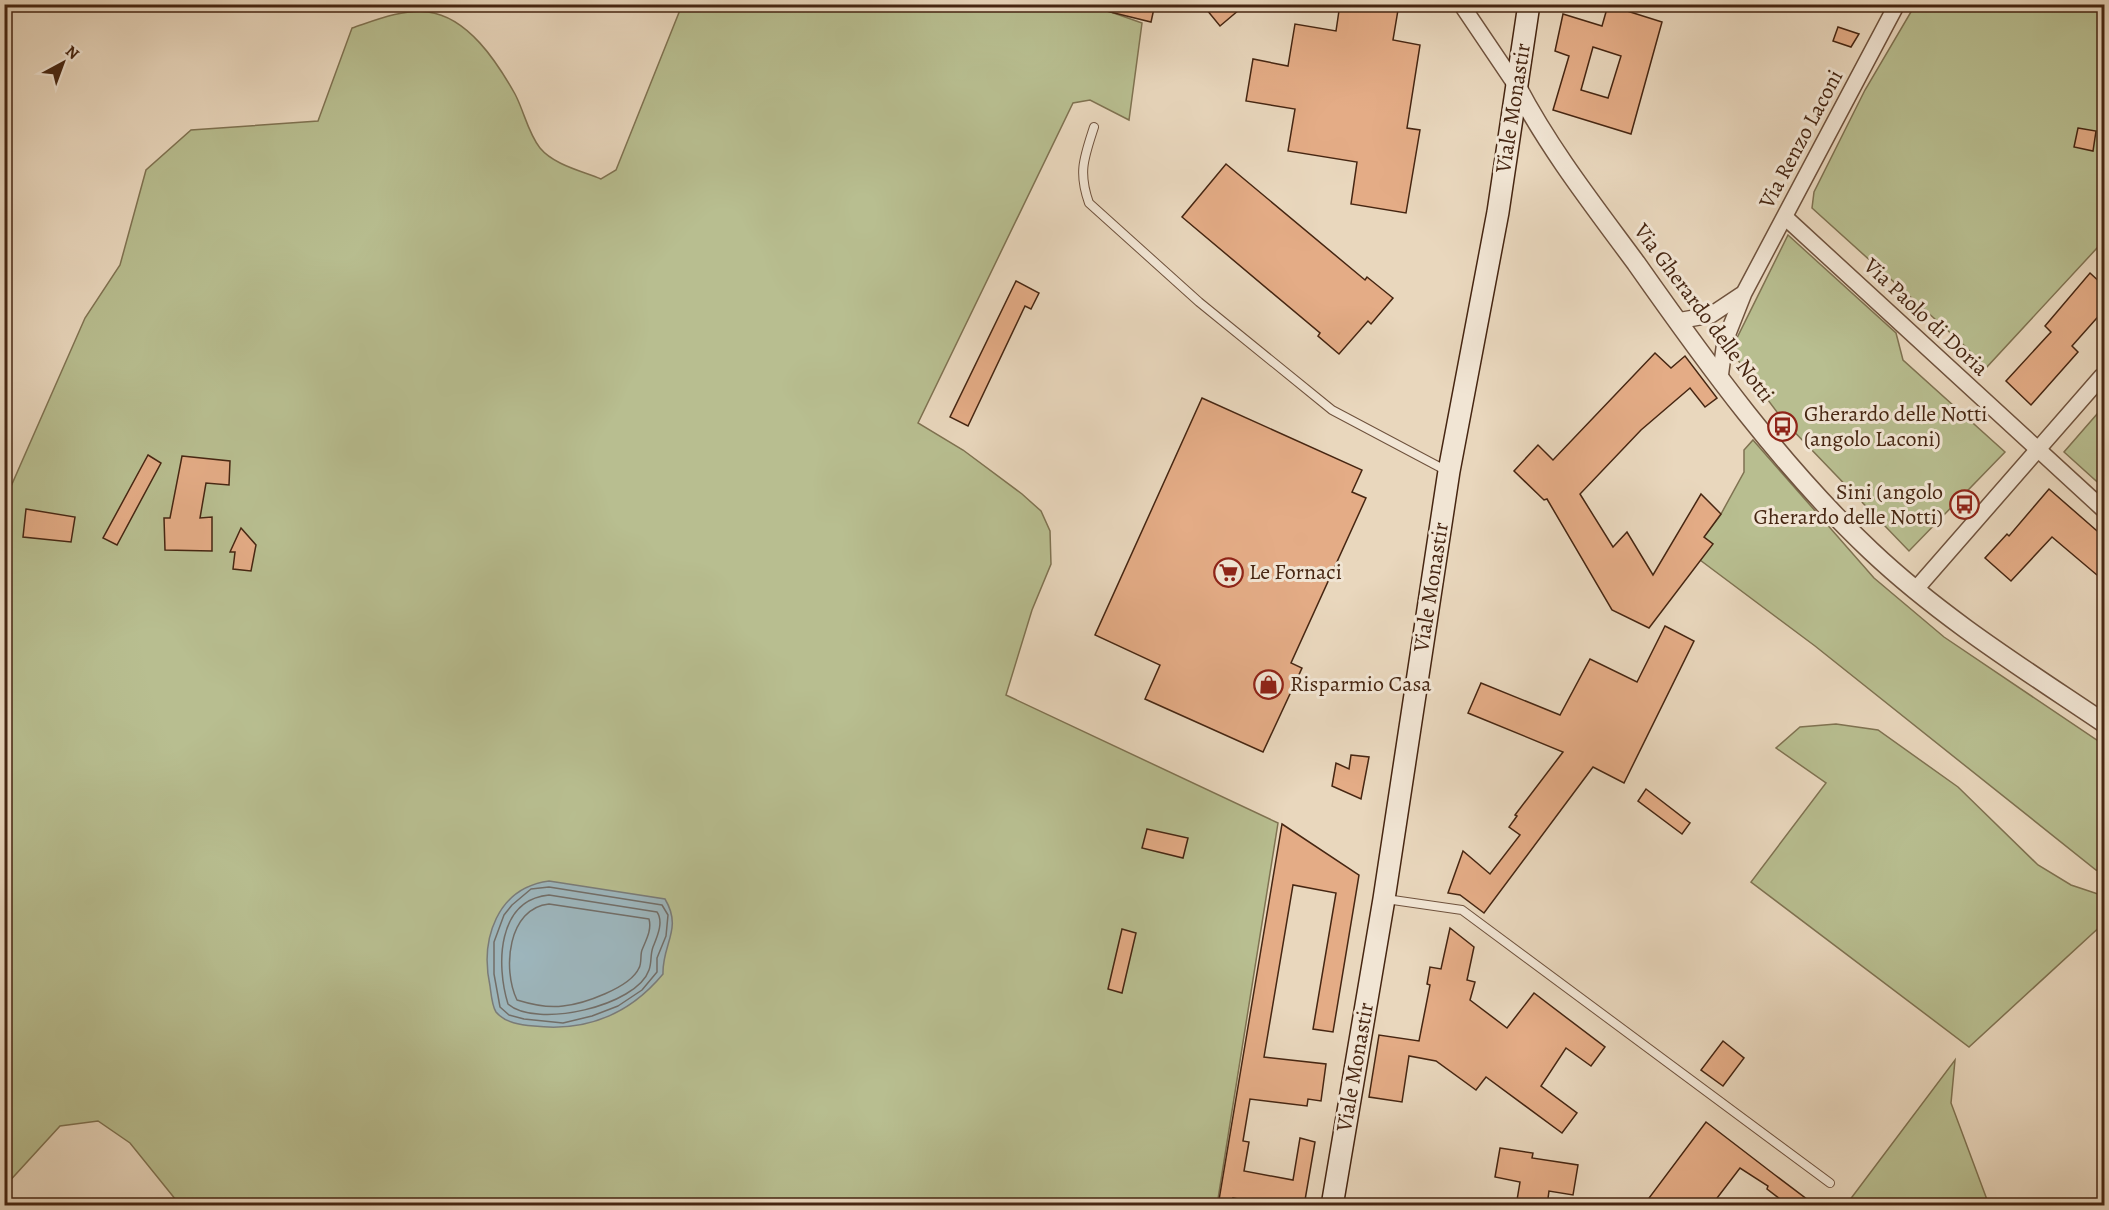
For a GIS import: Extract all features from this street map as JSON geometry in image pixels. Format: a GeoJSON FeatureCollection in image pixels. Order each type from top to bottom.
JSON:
{"type":"FeatureCollection","features":[{"type":"Feature","properties":{"kind":"main road","name":"Viale Monastir"},"geometry":{"type":"LineString","coordinates":[[1332,1206],[1384,899],[1449,471],[1498,212],[1529,4]]}},
{"type":"Feature","properties":{"kind":"street"},"geometry":{"type":"LineString","coordinates":[[1461,4],[1517,87]]}},
{"type":"Feature","properties":{"kind":"street","name":"Via Renzo Laconi"},"geometry":{"type":"LineString","coordinates":[[1720,378],[1725,341],[1743,293],[1786,218],[1897,4]]}},
{"type":"Feature","properties":{"kind":"street","name":"Via Gherardo delle Notti"},"geometry":{"type":"LineString","coordinates":[[1517,87],[1537,125],[1677,321],[1720,378],[1801,476],[1871,550],[1976,638],[2104,723]]}},
{"type":"Feature","properties":{"kind":"street","name":"Via Paolo di Doria"},"geometry":{"type":"LineString","coordinates":[[1786,218],[2104,510]]}},
{"type":"Feature","properties":{"kind":"street","name":"Via Renzo Laconi"},"geometry":{"type":"LineString","coordinates":[[1677,321],[1712,315],[1743,293]]}},
{"type":"Feature","properties":{"kind":"street"},"geometry":{"type":"LineString","coordinates":[[1916,589],[2036,449],[2102,376],[2104,379]]}},
{"type":"Feature","properties":{"kind":"lane"},"geometry":{"type":"LineString","coordinates":[[1094,127],[1082,166],[1083,186],[1089,203],[1199,302],[1332,410],[1449,471]]}},
{"type":"Feature","properties":{"kind":"lane"},"geometry":{"type":"LineString","coordinates":[[1384,899],[1462,910],[1830,1183]]}},
{"type":"Feature","properties":{"kind":"green space"},"geometry":{"type":"Polygon","coordinates":[[[1088,4],[1142,23],[1129,120],[1090,100],[1073,103],[918,423],[963,450],[1022,494],[1041,511],[1050,531],[1051,564],[1032,610],[1006,695],[1278,823],[1217,1205],[180,1205],[130,1143],[98,1121],[60,1126],[5,1186],[5,500],[85,318],[120,265],[146,170],[191,130],[318,121],[352,28],[409,12],[428,12],[442,16],[456,22],[468,32],[490,55],[508,81],[532,136],[540,148],[560,163],[601,179],[616,170],[682,5],[1088,4]]]}},
{"type":"Feature","properties":{"kind":"green space"},"geometry":{"type":"Polygon","coordinates":[[[1915,5],[2104,5],[2104,254],[2098,247],[1985,369],[1967,348],[1812,208],[1814,192],[1865,90],[1915,5]]]}},
{"type":"Feature","properties":{"kind":"green space"},"geometry":{"type":"Polygon","coordinates":[[[1788,235],[1896,333],[1903,360],[2005,452],[1909,551],[1783,420],[1734,355],[1733,346],[1788,235]]]}},
{"type":"Feature","properties":{"kind":"green space"},"geometry":{"type":"Polygon","coordinates":[[[2104,406],[2104,488],[2064,452],[2104,406]]]}},
{"type":"Feature","properties":{"kind":"green space"},"geometry":{"type":"Polygon","coordinates":[[[1753,440],[1874,578],[1944,637],[2104,745],[2104,872],[2096,870],[1815,646],[1700,560],[1704,537],[1721,514],[1744,472],[1744,450],[1753,440]]]}},
{"type":"Feature","properties":{"kind":"green space"},"geometry":{"type":"Polygon","coordinates":[[[1836,724],[1878,730],[1958,787],[2038,865],[2071,885],[2104,896],[2104,923],[1969,1047],[1751,882],[1826,783],[1776,748],[1800,727],[1836,724]]]}},
{"type":"Feature","properties":{"kind":"green space"},"geometry":{"type":"Polygon","coordinates":[[[1955,1060],[1951,1103],[1989,1205],[1846,1205],[1955,1060]]]}},
{"type":"Feature","properties":{"kind":"water"},"geometry":{"type":"Polygon","coordinates":[[[549,881],[665,899],[670,910],[672,928],[663,974],[636,1000],[606,1018],[572,1026],[534,1026],[509,1021],[496,1012],[492,999],[488,951],[496,918],[516,894],[531,886],[549,881]]]}},
{"type":"Feature","properties":{"kind":"building"},"geometry":{"type":"Polygon","coordinates":[[[1103,4],[1155,4],[1151,22],[1102,10],[1103,4]]]}},
{"type":"Feature","properties":{"kind":"building"},"geometry":{"type":"Polygon","coordinates":[[[1202,4],[1246,4],[1220,26],[1202,4]]]}},
{"type":"Feature","properties":{"kind":"building"},"geometry":{"type":"Polygon","coordinates":[[[1340,4],[1399,4],[1393,40],[1420,45],[1407,128],[1420,130],[1406,213],[1351,204],[1357,162],[1288,151],[1295,109],[1246,101],[1253,59],[1288,66],[1295,24],[1336,31],[1340,4]]]}},
{"type":"Feature","properties":{"kind":"building"},"geometry":{"type":"Polygon","coordinates":[[[1608,5],[1662,22],[1631,134],[1553,110],[1569,56],[1555,51],[1563,14],[1602,26],[1608,5]],[[1593,47],[1581,90],[1608,98],[1621,56],[1593,47]]]}},
{"type":"Feature","properties":{"kind":"building"},"geometry":{"type":"Polygon","coordinates":[[[1838,27],[1859,34],[1851,47],[1833,41],[1838,27]]]}},
{"type":"Feature","properties":{"kind":"building"},"geometry":{"type":"Polygon","coordinates":[[[2078,128],[2096,131],[2093,151],[2074,147],[2078,128]]]}},
{"type":"Feature","properties":{"kind":"building"},"geometry":{"type":"Polygon","coordinates":[[[1226,164],[1365,280],[1367,277],[1393,298],[1371,324],[1368,321],[1339,354],[1318,336],[1320,333],[1182,217],[1226,164]]]}},
{"type":"Feature","properties":{"kind":"building"},"geometry":{"type":"Polygon","coordinates":[[[2090,273],[2104,286],[2104,310],[2072,346],[2078,352],[2031,405],[2006,381],[2051,332],[2045,326],[2090,273]]]}},
{"type":"Feature","properties":{"kind":"building"},"geometry":{"type":"Polygon","coordinates":[[[1016,281],[1039,293],[1031,309],[1025,306],[968,426],[950,417],[1016,281]]]}},
{"type":"Feature","properties":{"kind":"building"},"geometry":{"type":"Polygon","coordinates":[[[1655,353],[1671,368],[1685,356],[1717,398],[1705,407],[1690,388],[1641,430],[1580,494],[1613,547],[1627,532],[1653,575],[1701,494],[1721,514],[1704,537],[1713,544],[1649,628],[1612,610],[1547,499],[1544,500],[1514,471],[1538,445],[1553,460],[1655,353]]]}},
{"type":"Feature","properties":{"kind":"building","name":"Le Fornaci"},"geometry":{"type":"Polygon","coordinates":[[[1202,398],[1362,470],[1352,492],[1366,498],[1291,663],[1302,668],[1263,752],[1145,699],[1160,665],[1095,635],[1202,398]]]}},
{"type":"Feature","properties":{"kind":"building"},"geometry":{"type":"Polygon","coordinates":[[[148,455],[161,463],[117,545],[103,538],[148,455]]]}},
{"type":"Feature","properties":{"kind":"building"},"geometry":{"type":"Polygon","coordinates":[[[182,456],[230,461],[229,485],[206,483],[200,518],[212,517],[212,551],[165,550],[164,518],[170,518],[182,456]]]}},
{"type":"Feature","properties":{"kind":"building"},"geometry":{"type":"Polygon","coordinates":[[[2049,489],[2104,537],[2104,581],[2052,537],[2011,581],[1985,558],[2007,534],[2009,536],[2049,489]]]}},
{"type":"Feature","properties":{"kind":"building"},"geometry":{"type":"Polygon","coordinates":[[[26,509],[75,517],[71,542],[23,537],[26,509]]]}},
{"type":"Feature","properties":{"kind":"building"},"geometry":{"type":"Polygon","coordinates":[[[241,528],[256,545],[251,571],[233,569],[235,552],[230,552],[241,528]]]}},
{"type":"Feature","properties":{"kind":"building"},"geometry":{"type":"Polygon","coordinates":[[[1665,626],[1694,641],[1624,783],[1593,767],[1484,913],[1460,895],[1448,893],[1463,851],[1490,874],[1520,835],[1509,827],[1517,816],[1515,815],[1563,752],[1468,713],[1481,683],[1560,715],[1590,659],[1637,682],[1665,626]]]}},
{"type":"Feature","properties":{"kind":"building"},"geometry":{"type":"Polygon","coordinates":[[[1351,755],[1369,757],[1361,799],[1332,786],[1336,763],[1349,769],[1351,755]]]}},
{"type":"Feature","properties":{"kind":"building"},"geometry":{"type":"Polygon","coordinates":[[[1646,789],[1690,823],[1682,834],[1638,801],[1646,789]]]}},
{"type":"Feature","properties":{"kind":"building"},"geometry":{"type":"Polygon","coordinates":[[[1282,824],[1359,875],[1333,1032],[1313,1029],[1336,893],[1293,885],[1264,1057],[1326,1064],[1321,1101],[1308,1099],[1307,1106],[1250,1099],[1243,1141],[1249,1142],[1244,1171],[1293,1180],[1300,1138],[1315,1142],[1304,1206],[1272,1206],[1233,1198],[1232,1206],[1218,1206],[1282,824]]]}},
{"type":"Feature","properties":{"kind":"building"},"geometry":{"type":"Polygon","coordinates":[[[1147,829],[1188,838],[1183,858],[1142,848],[1147,829]]]}},
{"type":"Feature","properties":{"kind":"building"},"geometry":{"type":"Polygon","coordinates":[[[1450,928],[1474,947],[1467,980],[1475,982],[1470,1000],[1507,1028],[1534,993],[1605,1047],[1591,1066],[1566,1048],[1541,1086],[1577,1113],[1562,1133],[1486,1077],[1476,1090],[1436,1061],[1409,1056],[1402,1102],[1369,1097],[1379,1035],[1419,1041],[1430,985],[1427,984],[1430,967],[1441,969],[1450,928]]]}},
{"type":"Feature","properties":{"kind":"building"},"geometry":{"type":"Polygon","coordinates":[[[1122,929],[1136,933],[1122,993],[1108,989],[1122,929]]]}},
{"type":"Feature","properties":{"kind":"building"},"geometry":{"type":"Polygon","coordinates":[[[1723,1041],[1744,1058],[1723,1086],[1701,1070],[1723,1041]]]}},
{"type":"Feature","properties":{"kind":"building"},"geometry":{"type":"Polygon","coordinates":[[[1706,1122],[1816,1206],[1789,1206],[1767,1189],[1768,1186],[1740,1168],[1711,1206],[1659,1206],[1649,1198],[1706,1122]]]}},
{"type":"Feature","properties":{"kind":"building"},"geometry":{"type":"Polygon","coordinates":[[[1500,1148],[1533,1153],[1532,1158],[1578,1165],[1573,1195],[1549,1191],[1547,1206],[1516,1206],[1520,1182],[1495,1177],[1500,1148]]]}},
{"type":"Feature","properties":{"kind":"place","name":"Gherardo delle Notti (angolo Laconi)"},"geometry":{"type":"Point","coordinates":[1783,427]}},
{"type":"Feature","properties":{"kind":"place","name":"Sini (angolo Gherardo delle Notti)"},"geometry":{"type":"Point","coordinates":[1964,505]}},
{"type":"Feature","properties":{"kind":"place","name":"Le Fornaci"},"geometry":{"type":"Point","coordinates":[1228,572]}},
{"type":"Feature","properties":{"kind":"place","name":"Risparmio Casa"},"geometry":{"type":"Point","coordinates":[1269,684]}}]}
